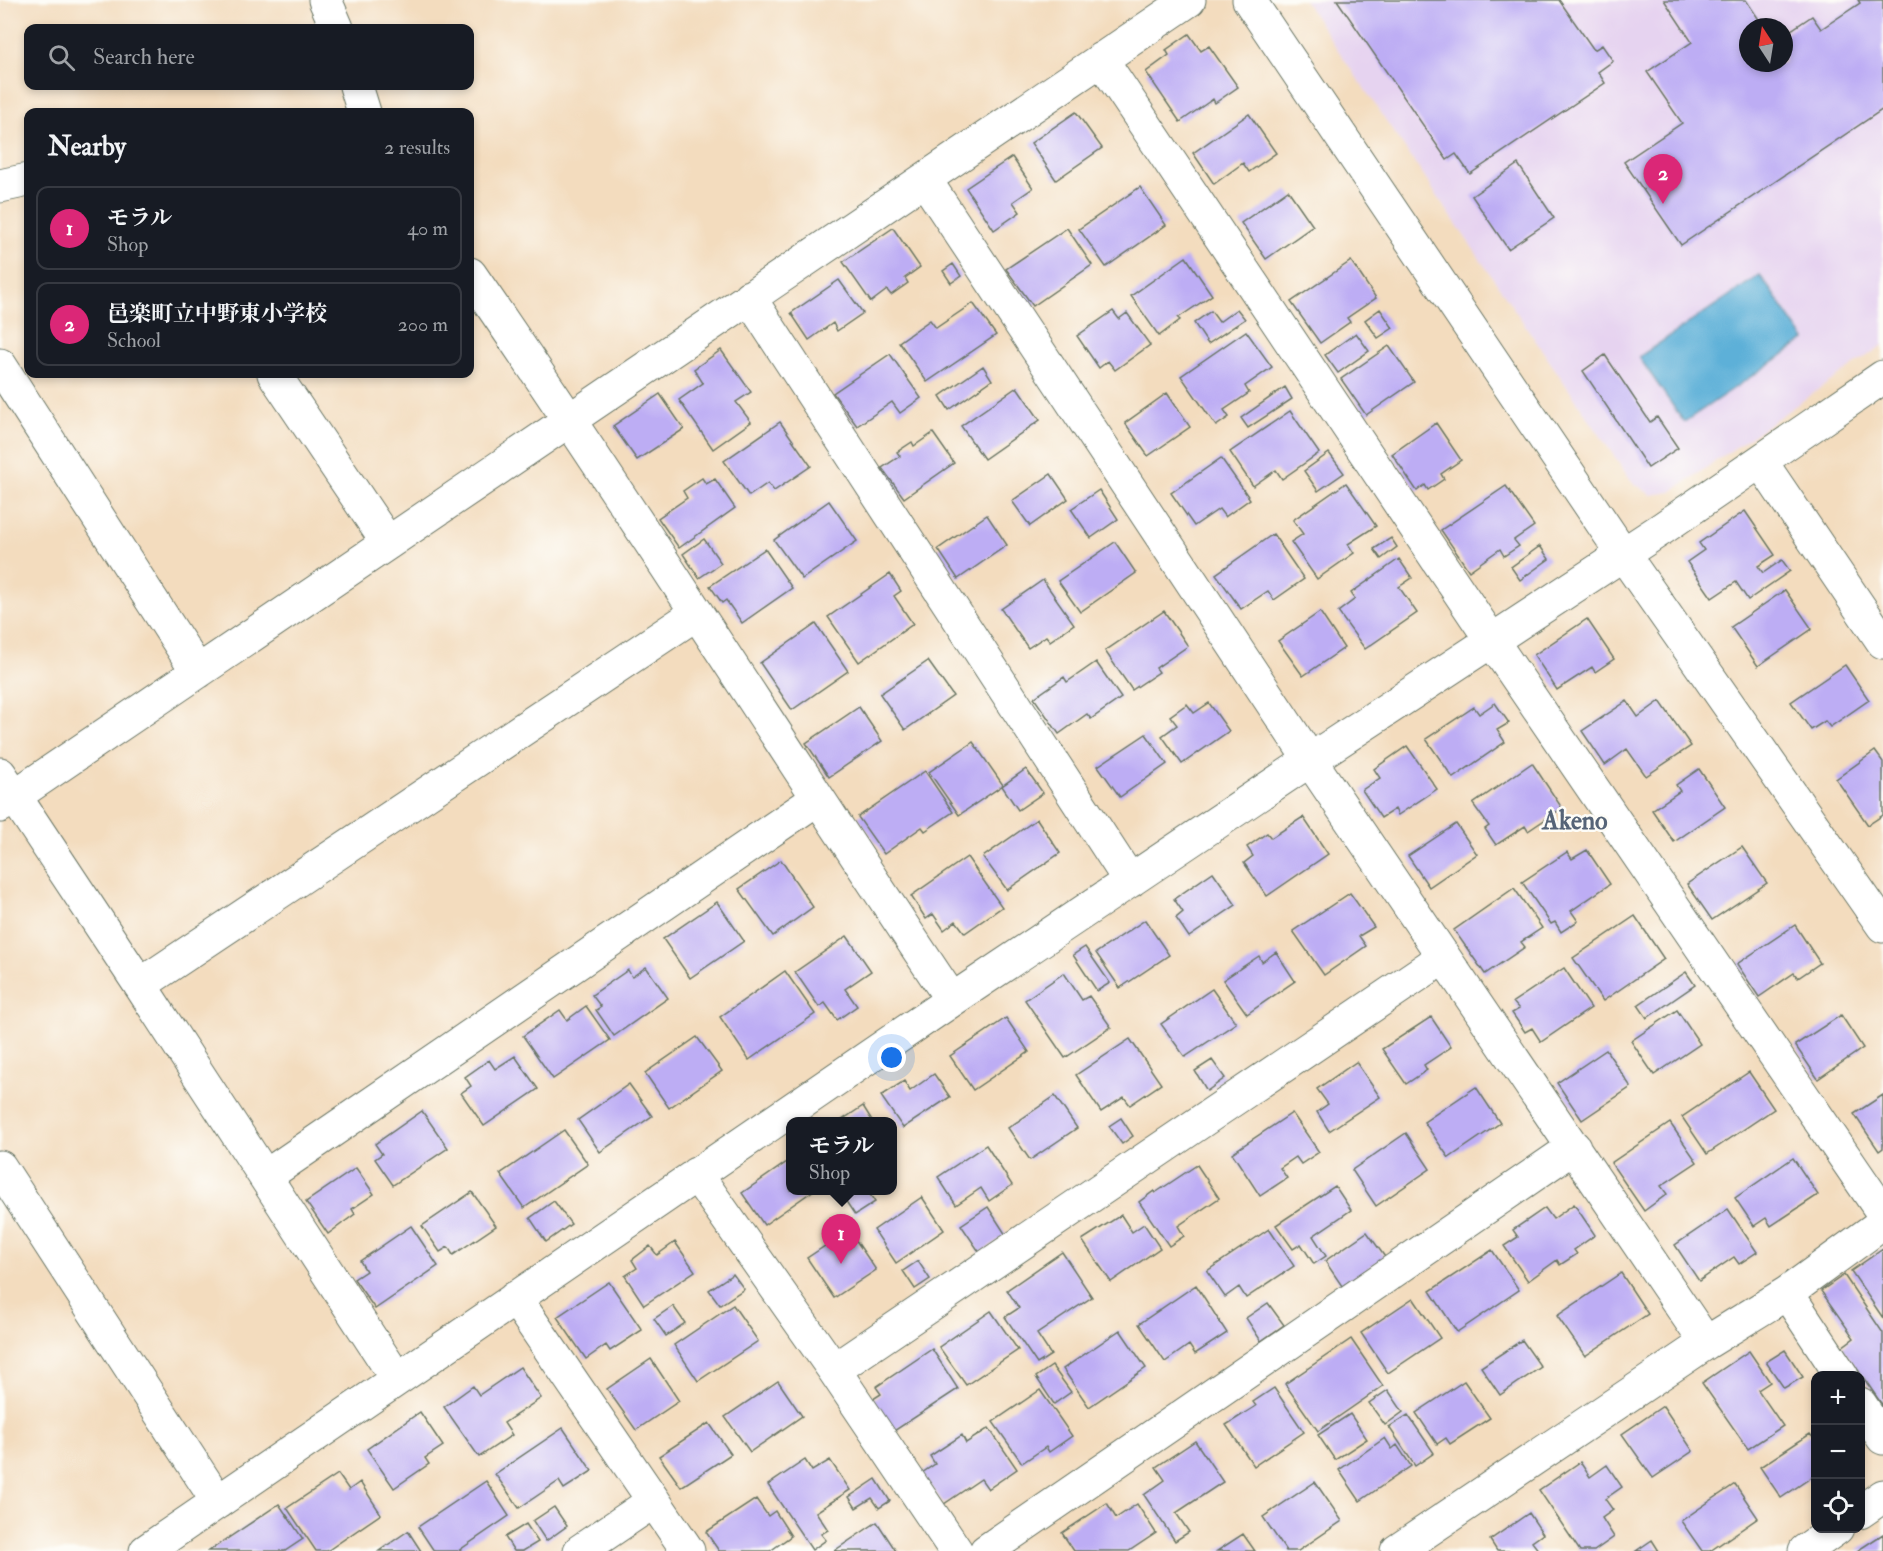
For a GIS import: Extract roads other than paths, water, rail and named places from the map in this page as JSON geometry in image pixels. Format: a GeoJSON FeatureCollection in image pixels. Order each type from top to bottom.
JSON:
{"type":"FeatureCollection","features":[{"type":"Feature","properties":{"kind":"street"},"geometry":{"type":"LineString","coordinates":[[325,0],[335,24]]}},
{"type":"Feature","properties":{"kind":"street"},"geometry":{"type":"LineString","coordinates":[[397,1379],[141,985],[5,792],[198,672],[1190,0]]}},
{"type":"Feature","properties":{"kind":"street"},"geometry":{"type":"LineString","coordinates":[[1249,0],[1623,554],[1883,926]]}},
{"type":"Feature","properties":{"kind":"street"},"geometry":{"type":"LineString","coordinates":[[1101,59],[1492,641],[1883,1214]]}},
{"type":"Feature","properties":{"kind":"street"},"geometry":{"type":"LineString","coordinates":[[357,90],[363,108]]}},
{"type":"Feature","properties":{"kind":"street"},"geometry":{"type":"LineString","coordinates":[[925,180],[1310,760],[1706,1342]]}},
{"type":"Feature","properties":{"kind":"street"},"geometry":{"type":"LineString","coordinates":[[0,186],[24,181]]}},
{"type":"Feature","properties":{"kind":"street"},"geometry":{"type":"LineString","coordinates":[[474,280],[698,613],[817,799],[952,1000]]}},
{"type":"Feature","properties":{"kind":"street"},"geometry":{"type":"LineString","coordinates":[[749,297],[1130,881]]}},
{"type":"Feature","properties":{"kind":"street"},"geometry":{"type":"LineString","coordinates":[[0,365],[198,672]]}},
{"type":"Feature","properties":{"kind":"street"},"geometry":{"type":"LineString","coordinates":[[146,1551],[952,1000],[1761,462],[1883,377]]}},
{"type":"Feature","properties":{"kind":"street"},"geometry":{"type":"LineString","coordinates":[[277,378],[388,543]]}},
{"type":"Feature","properties":{"kind":"street"},"geometry":{"type":"LineString","coordinates":[[1761,462],[1883,642]]}},
{"type":"Feature","properties":{"kind":"street"},"geometry":{"type":"LineString","coordinates":[[141,985],[698,613]]}},
{"type":"Feature","properties":{"kind":"street"},"geometry":{"type":"LineString","coordinates":[[266,1176],[817,799]]}},
{"type":"Feature","properties":{"kind":"street"},"geometry":{"type":"LineString","coordinates":[[834,1370],[1444,957]]}},
{"type":"Feature","properties":{"kind":"street"},"geometry":{"type":"LineString","coordinates":[[986,1551],[1574,1147]]}},
{"type":"Feature","properties":{"kind":"street"},"geometry":{"type":"LineString","coordinates":[[0,1167],[218,1502]]}},
{"type":"Feature","properties":{"kind":"street"},"geometry":{"type":"LineString","coordinates":[[696,1174],[834,1370],[956,1551]]}},
{"type":"Feature","properties":{"kind":"street"},"geometry":{"type":"LineString","coordinates":[[1397,1551],[1706,1342],[1787,1293],[1883,1223]]}},
{"type":"Feature","properties":{"kind":"street"},"geometry":{"type":"LineString","coordinates":[[1787,1293],[1839,1371]]}},
{"type":"Feature","properties":{"kind":"street"},"geometry":{"type":"LineString","coordinates":[[515,1298],[688,1551]]}},
{"type":"Feature","properties":{"kind":"street"},"geometry":{"type":"LineString","coordinates":[[1865,1411],[1883,1438]]}},
{"type":"Feature","properties":{"kind":"street"},"geometry":{"type":"LineString","coordinates":[[1865,1509],[1883,1496]]}},
{"type":"Feature","properties":{"kind":"street"},"geometry":{"type":"LineString","coordinates":[[580,1551],[654,1501]]}},
{"type":"Feature","properties":{"kind":"street"},"geometry":{"type":"LineString","coordinates":[[1805,1551],[1830,1533]]}},
{"type":"Feature","properties":{"kind":"water"},"geometry":{"type":"Polygon","coordinates":[[[1760,275],[1805,340],[1684,422],[1639,357],[1760,275]]]}},
{"type":"Feature","properties":{"kind":"place","name":"邑楽町立中野東小学校"},"geometry":{"type":"Point","coordinates":[1663,204]}},
{"type":"Feature","properties":{"kind":"place","name":"モラル"},"geometry":{"type":"Point","coordinates":[841,1264]}},
{"type":"Feature","properties":{"kind":"district","name":"Akeno"},"geometry":{"type":"Point","coordinates":[1575,821]}}]}
